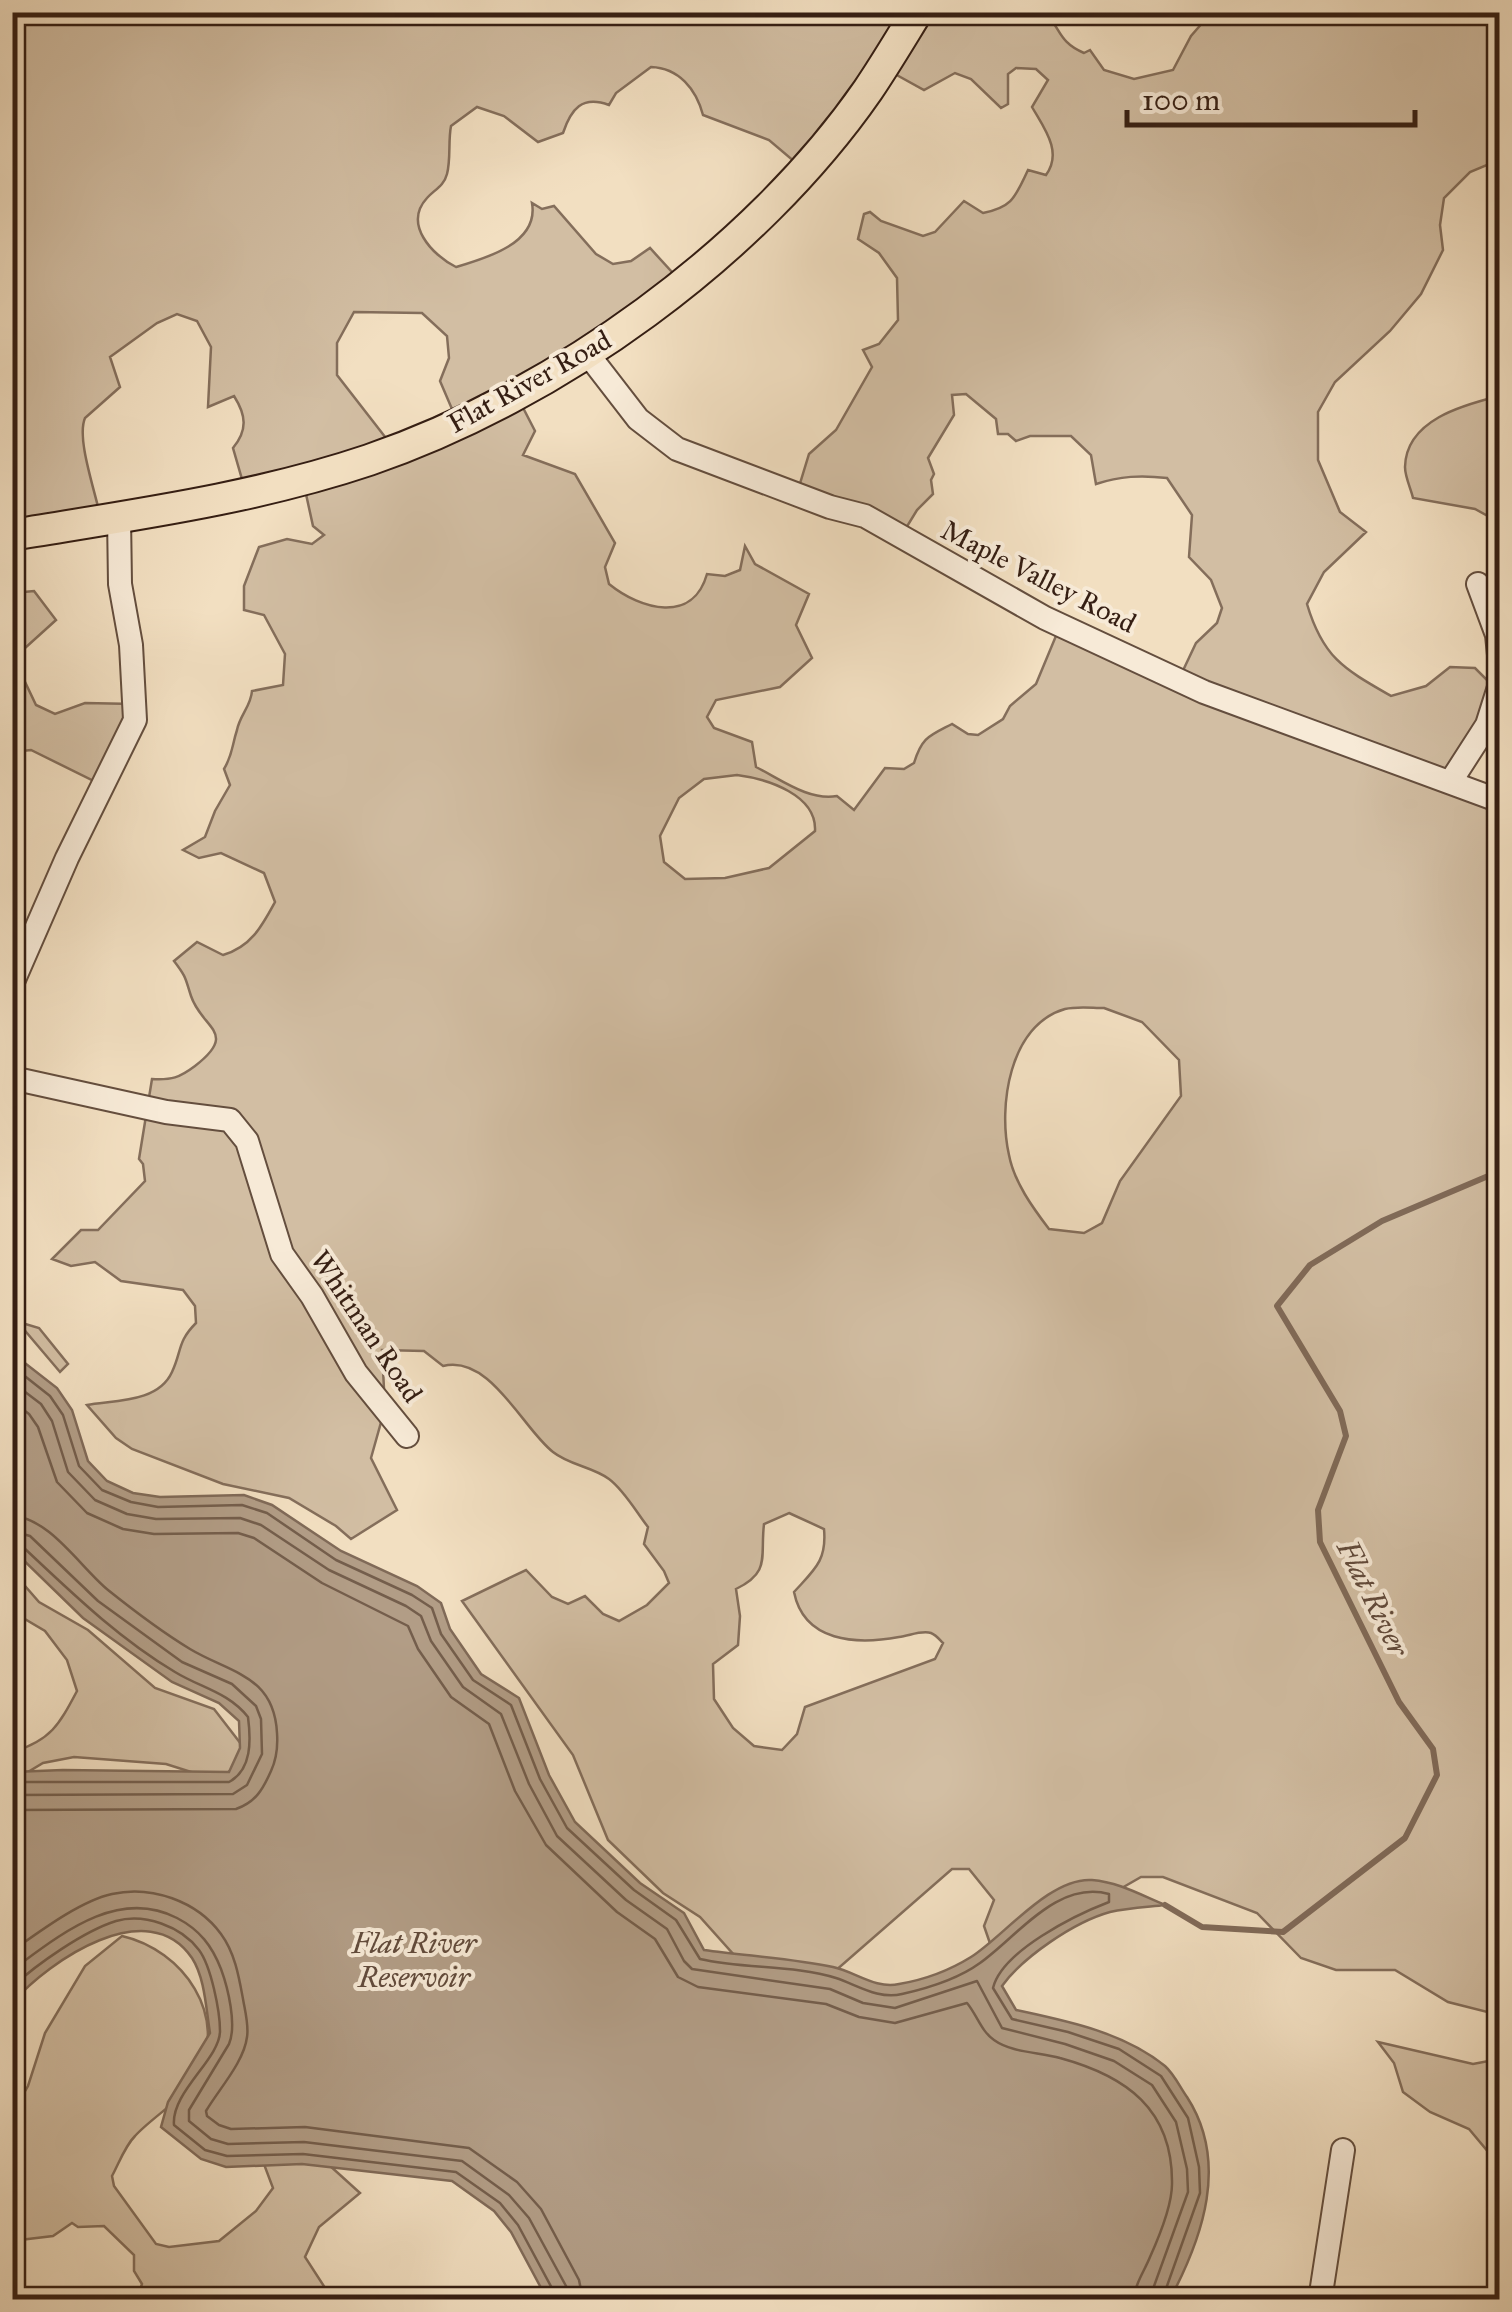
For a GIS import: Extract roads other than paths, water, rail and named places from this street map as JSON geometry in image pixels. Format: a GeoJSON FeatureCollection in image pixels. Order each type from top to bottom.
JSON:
{"type":"FeatureCollection","features":[{"type":"Feature","properties":{"kind":"main road","name":"Flat River Road"},"geometry":{"type":"LineString","coordinates":[[12,535],[206,503],[372,459],[490,407],[587,353],[662,300],[762,213],[826,144],[867,91],[916,12]]}},
{"type":"Feature","properties":{"kind":"street","name":"Maple Valley Road"},"geometry":{"type":"LineString","coordinates":[[587,353],[638,419],[678,449],[799,496],[865,516],[1044,618],[1204,692],[1500,801]]}},
{"type":"Feature","properties":{"kind":"street"},"geometry":{"type":"LineString","coordinates":[[12,984],[67,858],[135,720],[131,645],[120,584],[119,517]]}},
{"type":"Feature","properties":{"kind":"street"},"geometry":{"type":"LineString","coordinates":[[1478,584],[1497,634],[1500,665]]}},
{"type":"Feature","properties":{"kind":"street"},"geometry":{"type":"LineString","coordinates":[[1451,782],[1487,725],[1500,684]]}},
{"type":"Feature","properties":{"kind":"street","name":"Whitman Road"},"geometry":{"type":"LineString","coordinates":[[12,1078],[166,1112],[230,1120],[247,1141],[282,1254],[312,1296],[356,1372],[407,1436]]}},
{"type":"Feature","properties":{"kind":"street"},"geometry":{"type":"LineString","coordinates":[[1320,2300],[1342,2150]]}},
{"type":"Feature","properties":{"kind":"water","name":"Flat River Reservoir"},"geometry":{"type":"Polygon","coordinates":[[[12,1353],[57,1388],[72,1410],[88,1461],[107,1481],[133,1493],[160,1497],[244,1495],[272,1505],[341,1551],[417,1586],[441,1603],[450,1629],[481,1674],[519,1698],[549,1775],[575,1822],[640,1883],[684,1913],[704,1950],[817,1964],[890,1985],[927,1977],[963,1962],[1044,1898],[1076,1882],[1111,1883],[1165,1905],[1110,1912],[1081,1924],[1036,1952],[1002,1986],[1016,2010],[1094,2029],[1149,2054],[1168,2069],[1187,2097],[1207,2147],[1207,2199],[1192,2250],[1170,2299],[547,2299],[511,2232],[494,2211],[452,2181],[302,2164],[226,2167],[201,2159],[161,2127],[168,2102],[210,2033],[200,1975],[192,1958],[173,1940],[151,1932],[126,1933],[74,1953],[13,2002],[13,1772],[229,1772],[240,1748],[239,1721],[219,1703],[172,1682],[83,1618],[13,1550],[12,1353]]]}},
{"type":"Feature","properties":{"kind":"waterway","name":"Flat River"},"geometry":{"type":"LineString","coordinates":[[1165,1905],[1202,1927],[1283,1932],[1405,1838],[1437,1775],[1433,1749],[1399,1702],[1320,1542],[1318,1510],[1346,1436],[1340,1411],[1277,1306],[1310,1265],[1382,1221],[1500,1171]]}}]}
